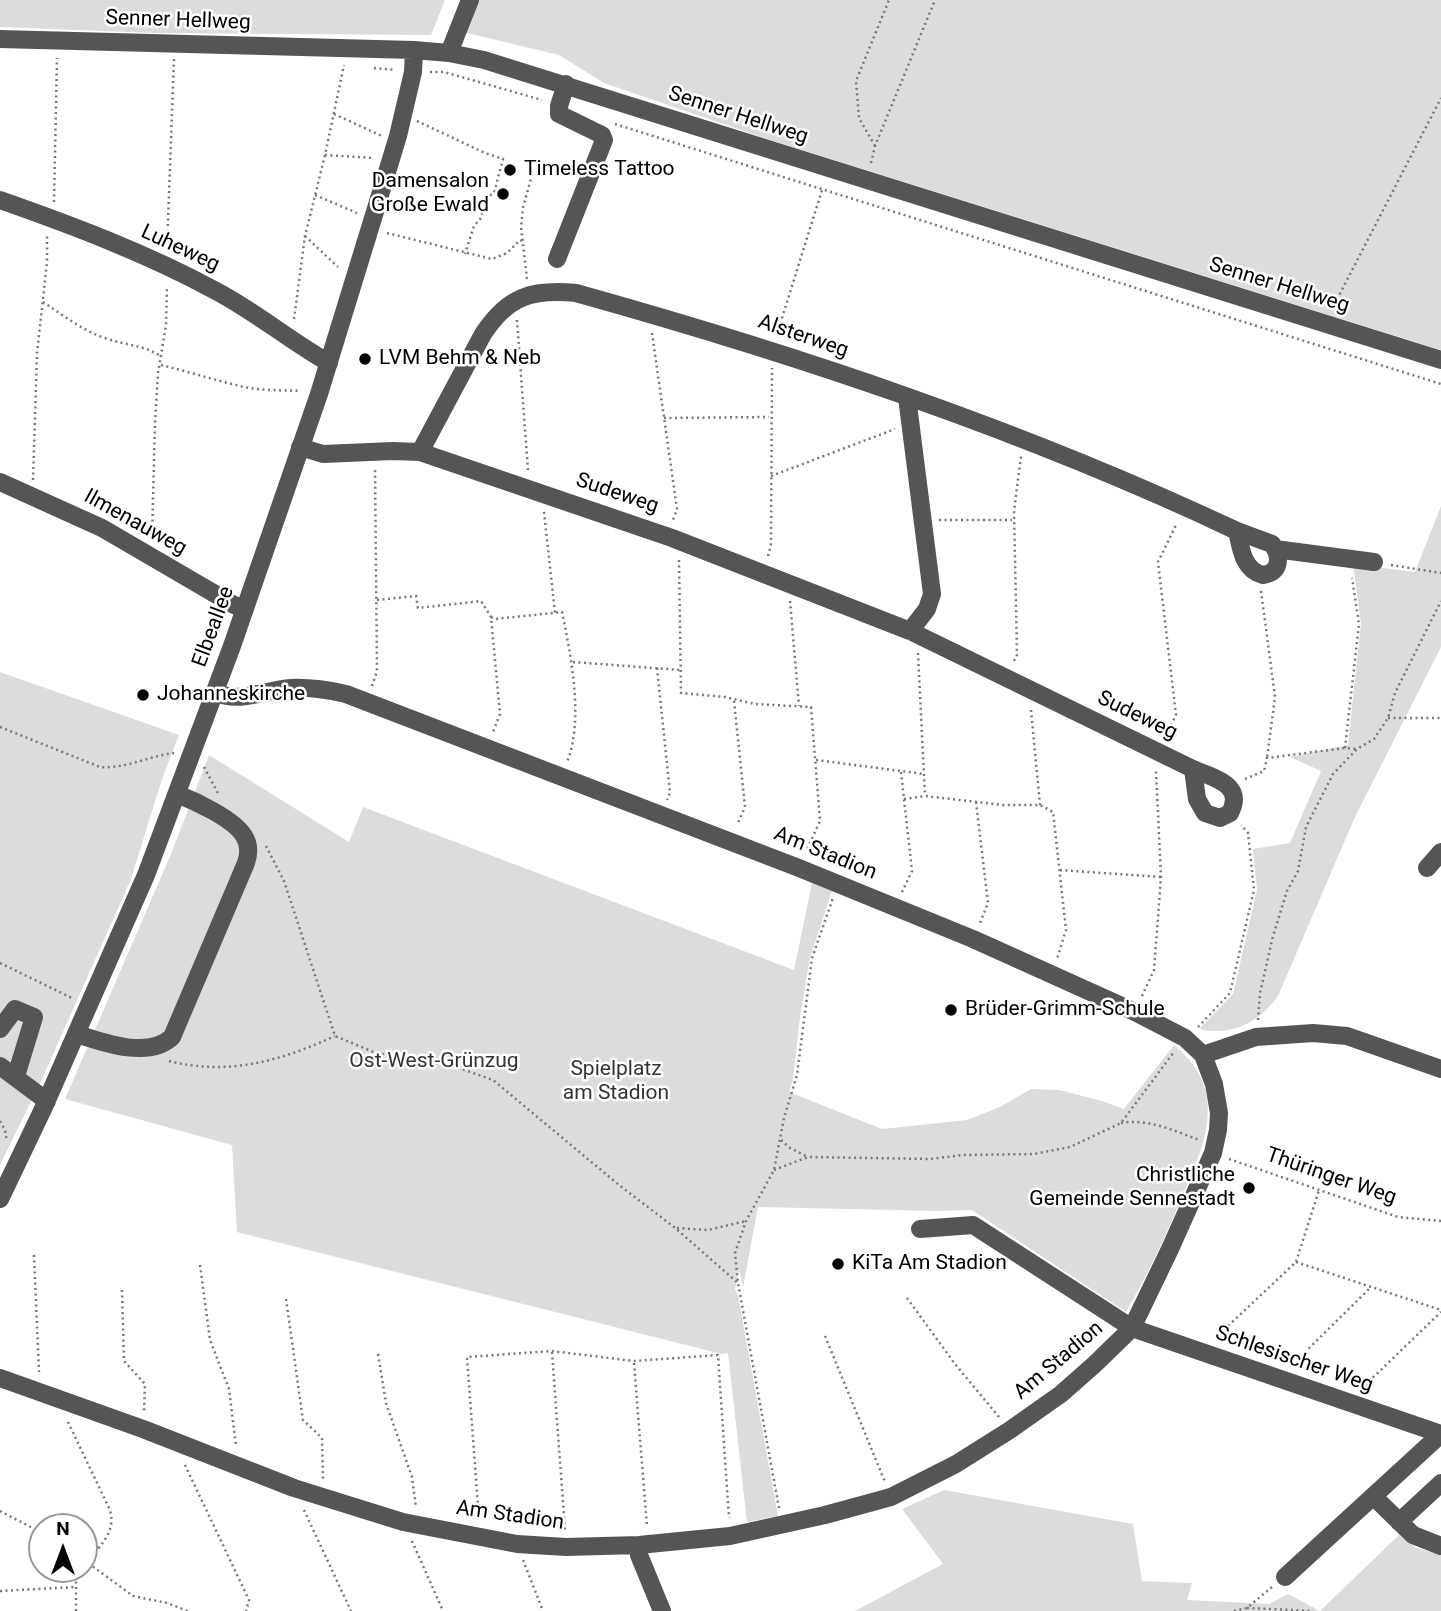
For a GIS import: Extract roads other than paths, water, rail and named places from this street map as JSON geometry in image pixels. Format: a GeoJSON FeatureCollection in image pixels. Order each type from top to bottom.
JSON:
{"type":"FeatureCollection","features":[{"type":"Feature","properties":{"kind":"street"},"geometry":{"type":"LineString","coordinates":[[449,52],[470,0]]}},
{"type":"Feature","properties":{"kind":"street","name":"Senner Hellweg"},"geometry":{"type":"LineString","coordinates":[[0,39],[449,52],[566,84],[1441,360]]}},
{"type":"Feature","properties":{"kind":"street","name":"Elbeallee"},"geometry":{"type":"LineString","coordinates":[[0,1199],[47,1101],[146,875],[177,794],[182,756],[214,692],[245,609],[329,363],[398,136],[413,72],[414,50]]}},
{"type":"Feature","properties":{"kind":"street"},"geometry":{"type":"LineString","coordinates":[[556,258],[604,140],[601,135],[559,114],[566,84]]}},
{"type":"Feature","properties":{"kind":"street","name":"Luheweg"},"geometry":{"type":"LineString","coordinates":[[0,200],[123,247],[217,291],[329,363]]}},
{"type":"Feature","properties":{"kind":"street","name":"Alsterweg"},"geometry":{"type":"LineString","coordinates":[[420,453],[495,316],[512,303],[532,294],[554,291],[576,293],[772,349],[1023,439],[1272,544],[1275,549],[1374,562]]}},
{"type":"Feature","properties":{"kind":"street"},"geometry":{"type":"LineString","coordinates":[[907,397],[932,594],[917,635]]}},
{"type":"Feature","properties":{"kind":"street","name":"Sudeweg"},"geometry":{"type":"LineString","coordinates":[[300,447],[323,454],[375,451],[420,453],[536,490],[788,582],[917,635],[1230,786],[1234,793],[1230,813],[1220,818],[1205,813],[1197,799],[1193,769]]}},
{"type":"Feature","properties":{"kind":"street","name":"Ilmenauweg"},"geometry":{"type":"LineString","coordinates":[[0,482],[102,528],[245,609]]}},
{"type":"Feature","properties":{"kind":"street"},"geometry":{"type":"LineString","coordinates":[[1237,531],[1242,555],[1250,569],[1270,575],[1277,568],[1275,549]]}},
{"type":"Feature","properties":{"kind":"street","name":"Am Stadion"},"geometry":{"type":"LineString","coordinates":[[0,1378],[143,1429],[294,1488],[411,1524],[517,1544],[566,1547],[644,1545],[730,1536],[782,1526],[891,1497],[956,1464],[1061,1394],[1132,1328],[1214,1150],[1219,1112],[1214,1084],[1203,1055],[1185,1038],[1135,1012],[973,940],[730,840],[346,694],[308,688],[273,690],[238,698],[214,692]]}},
{"type":"Feature","properties":{"kind":"street"},"geometry":{"type":"LineString","coordinates":[[77,1034],[140,1049],[159,1046],[172,1037],[176,1030],[248,854],[246,837],[235,826],[177,794]]}},
{"type":"Feature","properties":{"kind":"street"},"geometry":{"type":"LineString","coordinates":[[1427,868],[1441,852]]}},
{"type":"Feature","properties":{"kind":"street"},"geometry":{"type":"LineString","coordinates":[[0,1029],[15,1009],[34,1017],[16,1076]]}},
{"type":"Feature","properties":{"kind":"street"},"geometry":{"type":"LineString","coordinates":[[1203,1055],[1256,1037],[1312,1033],[1347,1036],[1441,1069]]}},
{"type":"Feature","properties":{"kind":"street"},"geometry":{"type":"LineString","coordinates":[[0,1066],[47,1101]]}},
{"type":"Feature","properties":{"kind":"street","name":"Schlesischer Weg"},"geometry":{"type":"LineString","coordinates":[[920,1229],[973,1225],[1132,1328],[1441,1434]]}},
{"type":"Feature","properties":{"kind":"street"},"geometry":{"type":"LineString","coordinates":[[1285,1577],[1441,1434]]}},
{"type":"Feature","properties":{"kind":"street"},"geometry":{"type":"LineString","coordinates":[[1399,1522],[1441,1483]]}},
{"type":"Feature","properties":{"kind":"street"},"geometry":{"type":"LineString","coordinates":[[1373,1496],[1413,1535],[1441,1546]]}},
{"type":"Feature","properties":{"kind":"street"},"geometry":{"type":"LineString","coordinates":[[644,1545],[639,1555],[662,1611]]}},
{"type":"Feature","properties":{"kind":"place","name":"Timeless Tattoo"},"geometry":{"type":"Point","coordinates":[510,170]}},
{"type":"Feature","properties":{"kind":"place","name":"Damensalon Große Ewald"},"geometry":{"type":"Point","coordinates":[503,194]}},
{"type":"Feature","properties":{"kind":"place","name":"LVM Behm & Neb"},"geometry":{"type":"Point","coordinates":[365,359]}},
{"type":"Feature","properties":{"kind":"place","name":"Johanneskirche"},"geometry":{"type":"Point","coordinates":[143,695]}},
{"type":"Feature","properties":{"kind":"place","name":"Brüder-Grimm-Schule"},"geometry":{"type":"Point","coordinates":[951,1010]}},
{"type":"Feature","properties":{"kind":"place","name":"Christliche Gemeinde Sennestadt"},"geometry":{"type":"Point","coordinates":[1249,1188]}},
{"type":"Feature","properties":{"kind":"place","name":"KiTa Am Stadion"},"geometry":{"type":"Point","coordinates":[838,1264]}},
{"type":"Feature","properties":{"kind":"park label","name":"Ost-West-Grünzug"},"geometry":{"type":"Point","coordinates":[434,1062]}},
{"type":"Feature","properties":{"kind":"park label","name":"Spielplatz am Stadion"},"geometry":{"type":"Point","coordinates":[616,1082]}}]}
